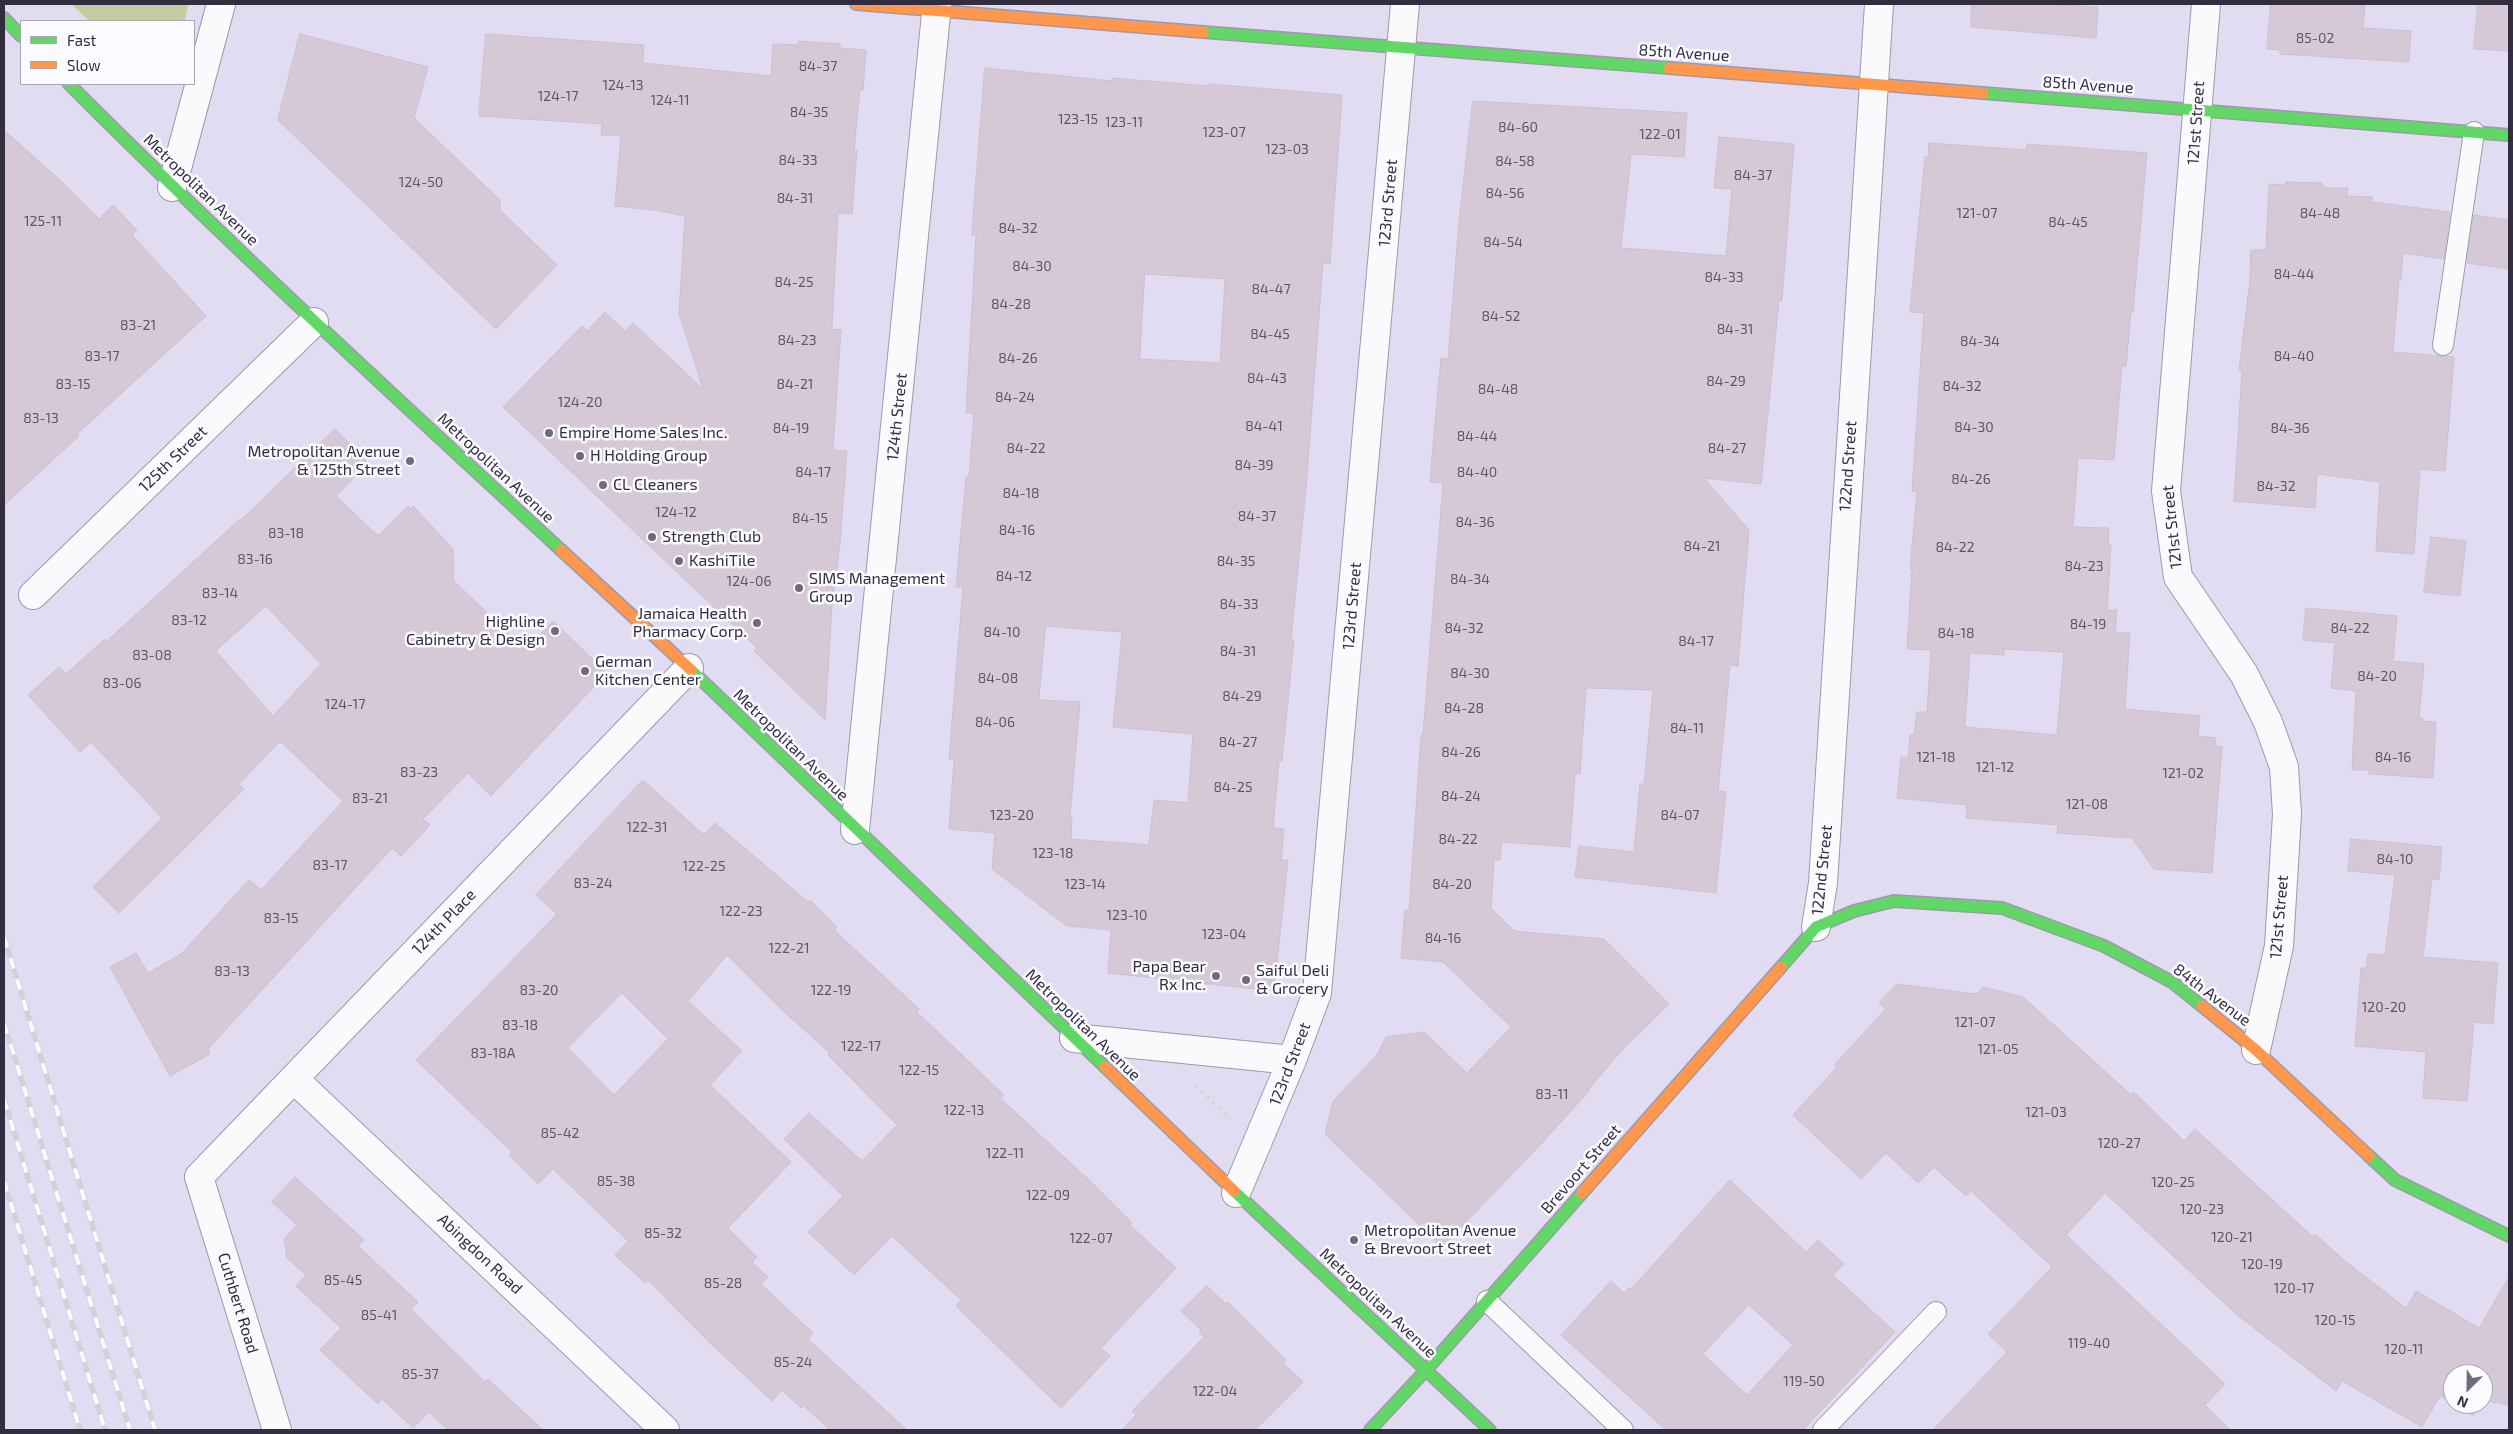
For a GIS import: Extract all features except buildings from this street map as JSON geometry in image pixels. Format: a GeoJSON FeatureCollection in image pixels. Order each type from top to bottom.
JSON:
{"type":"FeatureCollection","features":[{"type":"Feature","properties":{"kind":"street"},"geometry":{"type":"LineString","coordinates":[[172,187],[221,4]]}},
{"type":"Feature","properties":{"kind":"street","name":"85th Avenue"},"geometry":{"type":"LineString","coordinates":[[856,4],[937,7],[1402,47],[2509,134]]}},
{"type":"Feature","properties":{"kind":"street","name":"123rd Street"},"geometry":{"type":"LineString","coordinates":[[1236,1193],[1318,993],[1405,4]]}},
{"type":"Feature","properties":{"kind":"street","name":"122nd Street"},"geometry":{"type":"LineString","coordinates":[[1816,927],[1823,883],[1872,84],[1879,4]]}},
{"type":"Feature","properties":{"kind":"street","name":"121st Street"},"geometry":{"type":"LineString","coordinates":[[2206,4],[2166,491],[2178,578],[2244,674],[2268,722],[2284,766],[2287,814],[2279,946],[2256,1050]]}},
{"type":"Feature","properties":{"kind":"street","name":"124th Street"},"geometry":{"type":"LineString","coordinates":[[855,830],[937,7]]}},
{"type":"Feature","properties":{"kind":"street"},"geometry":{"type":"LineString","coordinates":[[4,18],[20,35]]}},
{"type":"Feature","properties":{"kind":"street","name":"Metropolitan Avenue"},"geometry":{"type":"LineString","coordinates":[[70,85],[172,187],[314,322],[689,668],[855,830],[1236,1193],[1490,1430]]}},
{"type":"Feature","properties":{"kind":"street","name":"125th Street"},"geometry":{"type":"LineString","coordinates":[[33,595],[314,322]]}},
{"type":"Feature","properties":{"kind":"street","name":"124th Place"},"geometry":{"type":"LineString","coordinates":[[200,1177],[689,668]]}},
{"type":"Feature","properties":{"kind":"street","name":"84th Avenue"},"geometry":{"type":"LineString","coordinates":[[1816,927],[1854,911],[1894,901],[2002,908],[2104,946],[2172,982],[2256,1050],[2395,1180],[2509,1236]]}},
{"type":"Feature","properties":{"kind":"street","name":"Brevoort Street"},"geometry":{"type":"LineString","coordinates":[[1370,1430],[1426,1370],[1816,927]]}},
{"type":"Feature","properties":{"kind":"street"},"geometry":{"type":"LineString","coordinates":[[1074,1038],[1292,1060]]}},
{"type":"Feature","properties":{"kind":"street","name":"Abingdon Road"},"geometry":{"type":"LineString","coordinates":[[294,1078],[665,1430]]}},
{"type":"Feature","properties":{"kind":"street","name":"Cuthbert Road"},"geometry":{"type":"LineString","coordinates":[[200,1177],[277,1430]]}},
{"type":"Feature","properties":{"kind":"lane"},"geometry":{"type":"LineString","coordinates":[[2443,345],[2474,132]]}},
{"type":"Feature","properties":{"kind":"lane"},"geometry":{"type":"LineString","coordinates":[[1487,1301],[1624,1430]]}},
{"type":"Feature","properties":{"kind":"lane"},"geometry":{"type":"LineString","coordinates":[[1824,1430],[1936,1312]]}},
{"type":"Feature","properties":{"kind":"path"},"geometry":{"type":"LineString","coordinates":[[1192,1082],[1234,1123]]}},
{"type":"Feature","properties":{"kind":"green space"},"geometry":{"type":"Polygon","coordinates":[[[71,4],[188,4],[185,20],[88,20],[71,4]]]}},
{"type":"Feature","properties":{"kind":"railway"},"geometry":{"type":"LineString","coordinates":[[4,937],[155,1430]]}},
{"type":"Feature","properties":{"kind":"railway"},"geometry":{"type":"LineString","coordinates":[[4,1023],[130,1430]]}},
{"type":"Feature","properties":{"kind":"railway"},"geometry":{"type":"LineString","coordinates":[[4,1099],[105,1430]]}},
{"type":"Feature","properties":{"kind":"railway"},"geometry":{"type":"LineString","coordinates":[[4,1181],[80,1430]]}},
{"type":"Feature","properties":{"kind":"traffic: fast"},"geometry":{"type":"LineString","coordinates":[[4,18],[20,35]]}},
{"type":"Feature","properties":{"kind":"traffic: fast"},"geometry":{"type":"LineString","coordinates":[[1203,32],[1669,68]]}},
{"type":"Feature","properties":{"kind":"traffic: fast"},"geometry":{"type":"LineString","coordinates":[[70,85],[251,261],[561,550]]}},
{"type":"Feature","properties":{"kind":"traffic: fast"},"geometry":{"type":"LineString","coordinates":[[1983,93],[2509,135]]}},
{"type":"Feature","properties":{"kind":"traffic: fast"},"geometry":{"type":"LineString","coordinates":[[691,670],[1105,1067]]}},
{"type":"Feature","properties":{"kind":"traffic: fast"},"geometry":{"type":"LineString","coordinates":[[1781,967],[1816,927],[1854,911],[1894,901],[2002,908],[2104,946],[2172,982],[2202,1006]]}},
{"type":"Feature","properties":{"kind":"traffic: fast"},"geometry":{"type":"LineString","coordinates":[[2369,1156],[2395,1180],[2509,1236]]}},
{"type":"Feature","properties":{"kind":"traffic: fast"},"geometry":{"type":"LineString","coordinates":[[1234,1191],[1490,1430]]}},
{"type":"Feature","properties":{"kind":"traffic: fast"},"geometry":{"type":"LineString","coordinates":[[1370,1430],[1426,1370],[1582,1193]]}},
{"type":"Feature","properties":{"kind":"traffic: slow"},"geometry":{"type":"LineString","coordinates":[[856,4],[1203,32]]}},
{"type":"Feature","properties":{"kind":"traffic: slow"},"geometry":{"type":"LineString","coordinates":[[1669,68],[1983,93]]}},
{"type":"Feature","properties":{"kind":"traffic: slow"},"geometry":{"type":"LineString","coordinates":[[561,550],[691,670]]}},
{"type":"Feature","properties":{"kind":"traffic: slow"},"geometry":{"type":"LineString","coordinates":[[1582,1193],[1781,967]]}},
{"type":"Feature","properties":{"kind":"traffic: slow"},"geometry":{"type":"LineString","coordinates":[[2202,1006],[2256,1050],[2369,1156]]}},
{"type":"Feature","properties":{"kind":"traffic: slow"},"geometry":{"type":"LineString","coordinates":[[1105,1067],[1234,1191]]}},
{"type":"Feature","properties":{"kind":"place","name":"Empire Home Sales Inc."},"geometry":{"type":"Point","coordinates":[549,433]}},
{"type":"Feature","properties":{"kind":"place","name":"H Holding Group"},"geometry":{"type":"Point","coordinates":[580,456]}},
{"type":"Feature","properties":{"kind":"place","name":"Metropolitan Avenue & 125th Street"},"geometry":{"type":"Point","coordinates":[410,461]}},
{"type":"Feature","properties":{"kind":"place","name":"CL Cleaners"},"geometry":{"type":"Point","coordinates":[603,485]}},
{"type":"Feature","properties":{"kind":"place","name":"Strength Club"},"geometry":{"type":"Point","coordinates":[652,537]}},
{"type":"Feature","properties":{"kind":"place","name":"KashiTile"},"geometry":{"type":"Point","coordinates":[679,561]}},
{"type":"Feature","properties":{"kind":"place","name":"SIMS Management Group"},"geometry":{"type":"Point","coordinates":[799,588]}},
{"type":"Feature","properties":{"kind":"place","name":"Jamaica Health Pharmacy Corp."},"geometry":{"type":"Point","coordinates":[757,623]}},
{"type":"Feature","properties":{"kind":"place","name":"Highline Cabinetry & Design"},"geometry":{"type":"Point","coordinates":[555,631]}},
{"type":"Feature","properties":{"kind":"place","name":"German Kitchen Center"},"geometry":{"type":"Point","coordinates":[585,671]}},
{"type":"Feature","properties":{"kind":"place","name":"Papa Bear Rx Inc."},"geometry":{"type":"Point","coordinates":[1216,976]}},
{"type":"Feature","properties":{"kind":"place","name":"Saiful Deli & Grocery"},"geometry":{"type":"Point","coordinates":[1246,980]}},
{"type":"Feature","properties":{"kind":"place","name":"Metropolitan Avenue & Brevoort Street"},"geometry":{"type":"Point","coordinates":[1354,1240]}}]}
